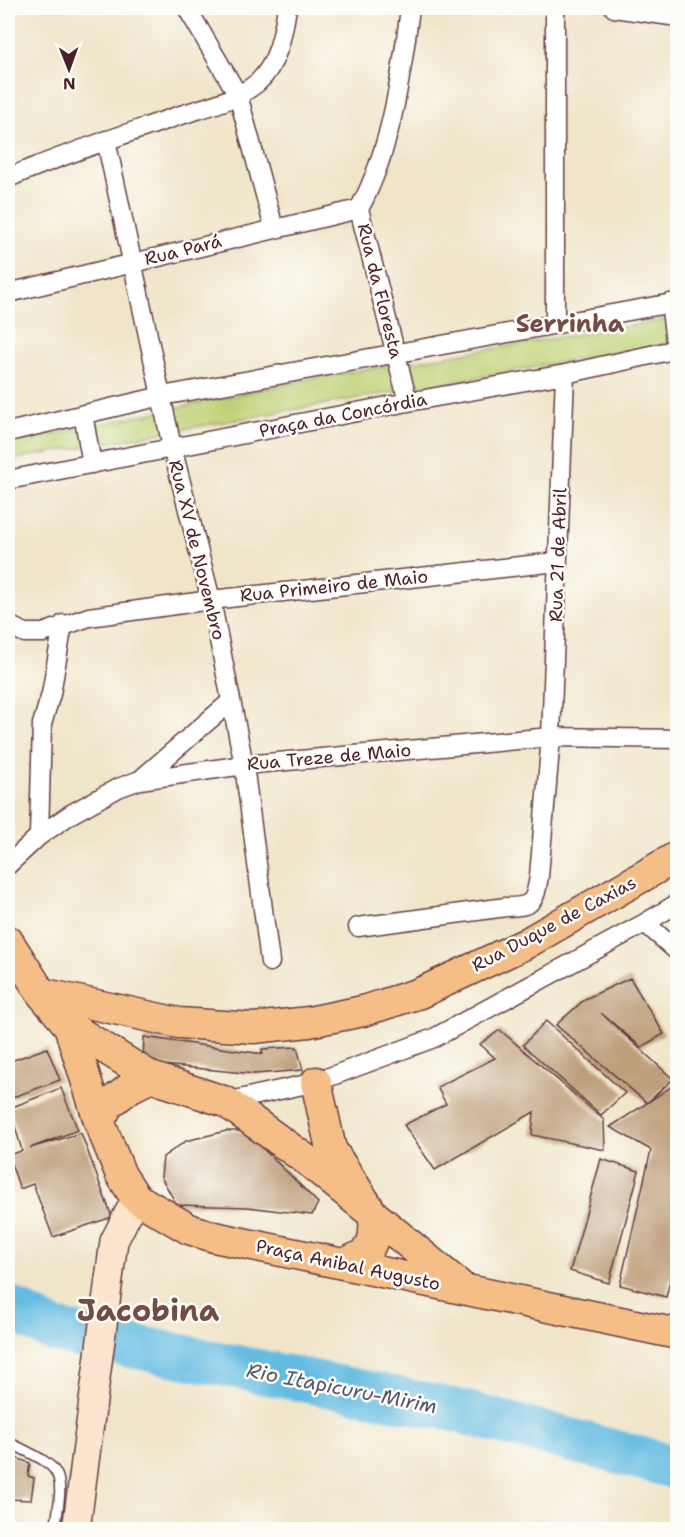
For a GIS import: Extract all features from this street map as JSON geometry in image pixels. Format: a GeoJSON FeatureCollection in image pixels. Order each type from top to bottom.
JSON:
{"type":"FeatureCollection","features":[{"type":"Feature","properties":{"kind":"main road","name":"Rua Duque de Caxias"},"geometry":{"type":"LineString","coordinates":[[41,993],[179,1023],[254,1028],[309,1022],[363,1011],[420,993],[525,944],[678,856]]}},
{"type":"Feature","properties":{"kind":"main road"},"geometry":{"type":"LineString","coordinates":[[8,942],[41,993],[69,1026]]}},
{"type":"Feature","properties":{"kind":"main road","name":"Praça Anibal Augusto"},"geometry":{"type":"LineString","coordinates":[[69,1026],[151,1077],[226,1102],[308,1161],[461,1287]]}},
{"type":"Feature","properties":{"kind":"main road","name":"Praça Anibal Augusto"},"geometry":{"type":"LineString","coordinates":[[69,1026],[99,1121],[121,1175],[136,1198],[189,1229],[214,1237],[461,1287]]}},
{"type":"Feature","properties":{"kind":"main road"},"geometry":{"type":"LineString","coordinates":[[99,1121],[109,1104],[131,1086],[151,1077]]}},
{"type":"Feature","properties":{"kind":"main road"},"geometry":{"type":"LineString","coordinates":[[316,1083],[331,1149],[374,1216],[375,1229],[371,1246],[359,1258],[342,1264]]}},
{"type":"Feature","properties":{"kind":"main road"},"geometry":{"type":"LineString","coordinates":[[76,1530],[114,1241],[136,1198]]}},
{"type":"Feature","properties":{"kind":"main road"},"geometry":{"type":"LineString","coordinates":[[461,1287],[678,1334]]}},
{"type":"Feature","properties":{"kind":"street"},"geometry":{"type":"LineString","coordinates":[[188,8],[238,95],[274,228]]}},
{"type":"Feature","properties":{"kind":"street"},"geometry":{"type":"LineString","coordinates":[[8,178],[106,140],[238,95],[258,82],[268,69],[282,34],[287,8]]}},
{"type":"Feature","properties":{"kind":"street","name":"Rua da Floresta"},"geometry":{"type":"LineString","coordinates":[[408,402],[359,209],[369,190],[388,128],[402,66],[410,8]]}},
{"type":"Feature","properties":{"kind":"street"},"geometry":{"type":"LineString","coordinates":[[555,8],[555,323]]}},
{"type":"Feature","properties":{"kind":"street"},"geometry":{"type":"LineString","coordinates":[[614,8],[678,17]]}},
{"type":"Feature","properties":{"kind":"street","name":"Rua XV de Novembro"},"geometry":{"type":"LineString","coordinates":[[106,140],[172,447],[212,600],[244,765],[270,962]]}},
{"type":"Feature","properties":{"kind":"street","name":"Rua Pará"},"geometry":{"type":"LineString","coordinates":[[8,293],[359,209]]}},
{"type":"Feature","properties":{"kind":"street"},"geometry":{"type":"LineString","coordinates":[[8,432],[162,396],[674,303],[677,349]]}},
{"type":"Feature","properties":{"kind":"street","name":"Praça da Concórdia"},"geometry":{"type":"LineString","coordinates":[[8,480],[408,402],[565,374],[677,349]]}},
{"type":"Feature","properties":{"kind":"street","name":"Rua 21 de Abril"},"geometry":{"type":"LineString","coordinates":[[551,737],[565,374]]}},
{"type":"Feature","properties":{"kind":"street"},"geometry":{"type":"LineString","coordinates":[[83,414],[92,464]]}},
{"type":"Feature","properties":{"kind":"street","name":"Rua Primeiro de Maio"},"geometry":{"type":"LineString","coordinates":[[8,625],[25,633],[34,633],[53,630],[63,624],[89,617],[212,600],[557,562]]}},
{"type":"Feature","properties":{"kind":"street"},"geometry":{"type":"LineString","coordinates":[[39,836],[42,724],[51,694],[63,624]]}},
{"type":"Feature","properties":{"kind":"street"},"geometry":{"type":"LineString","coordinates":[[140,780],[230,702]]}},
{"type":"Feature","properties":{"kind":"street","name":"Rua Treze de Maio"},"geometry":{"type":"LineString","coordinates":[[8,865],[39,836],[71,814],[118,788],[140,780],[244,765],[551,737],[678,739]]}},
{"type":"Feature","properties":{"kind":"street","name":"Rua Duque de Caxias"},"geometry":{"type":"LineString","coordinates":[[358,927],[506,907],[524,907],[530,903],[534,897],[539,876],[551,737]]}},
{"type":"Feature","properties":{"kind":"street"},"geometry":{"type":"LineString","coordinates":[[226,1102],[316,1083],[434,1038],[678,903]]}},
{"type":"Feature","properties":{"kind":"street"},"geometry":{"type":"LineString","coordinates":[[645,922],[678,952]]}},
{"type":"Feature","properties":{"kind":"lane"},"geometry":{"type":"LineString","coordinates":[[8,1442],[41,1458],[52,1466],[56,1473],[61,1488],[55,1530]]}},
{"type":"Feature","properties":{"kind":"green space"},"geometry":{"type":"Polygon","coordinates":[[[677,318],[677,342],[8,460],[8,444],[319,377],[677,318]]]}},
{"type":"Feature","properties":{"kind":"building"},"geometry":{"type":"Polygon","coordinates":[[[630,978],[664,1034],[641,1047],[601,1013],[673,1079],[647,1103],[556,1025],[585,999],[630,978]]]}},
{"type":"Feature","properties":{"kind":"building"},"geometry":{"type":"Polygon","coordinates":[[[546,1021],[625,1093],[601,1115],[523,1045],[546,1021]]]}},
{"type":"Feature","properties":{"kind":"building"},"geometry":{"type":"Polygon","coordinates":[[[500,1030],[604,1120],[605,1150],[532,1135],[534,1112],[435,1170],[404,1125],[446,1104],[437,1087],[495,1058],[480,1044],[500,1030]]]}},
{"type":"Feature","properties":{"kind":"building"},"geometry":{"type":"Polygon","coordinates":[[[144,1037],[263,1054],[262,1049],[297,1047],[303,1070],[255,1074],[143,1063],[144,1037]]]}},
{"type":"Feature","properties":{"kind":"building"},"geometry":{"type":"Polygon","coordinates":[[[47,1048],[60,1080],[8,1099],[8,1062],[47,1048]]]}},
{"type":"Feature","properties":{"kind":"building"},"geometry":{"type":"Polygon","coordinates":[[[678,1082],[678,1247],[666,1297],[620,1285],[651,1150],[610,1127],[678,1082]]]}},
{"type":"Feature","properties":{"kind":"building"},"geometry":{"type":"Polygon","coordinates":[[[61,1088],[78,1130],[30,1148],[81,1133],[112,1217],[53,1237],[33,1184],[20,1189],[8,1155],[22,1151],[10,1108],[61,1088]]]}},
{"type":"Feature","properties":{"kind":"building"},"geometry":{"type":"Polygon","coordinates":[[[226,1131],[245,1131],[287,1172],[318,1203],[312,1215],[248,1207],[177,1205],[161,1177],[163,1157],[186,1141],[226,1131]]]}},
{"type":"Feature","properties":{"kind":"building"},"geometry":{"type":"Polygon","coordinates":[[[601,1159],[639,1171],[609,1283],[570,1271],[601,1159]]]}},
{"type":"Feature","properties":{"kind":"building"},"geometry":{"type":"Polygon","coordinates":[[[8,1455],[30,1463],[28,1476],[34,1478],[31,1500],[8,1499],[8,1455]]]}},
{"type":"Feature","properties":{"kind":"waterway","name":"Rio Itapicuru-Mirim"},"geometry":{"type":"LineString","coordinates":[[8,1307],[55,1331],[454,1410],[678,1468]]}},
{"type":"Feature","properties":{"kind":"district","name":"Serrinha"},"geometry":{"type":"Point","coordinates":[570,324]}},
{"type":"Feature","properties":{"kind":"district","name":"Jacobina"},"geometry":{"type":"Point","coordinates":[148,1310]}}]}
